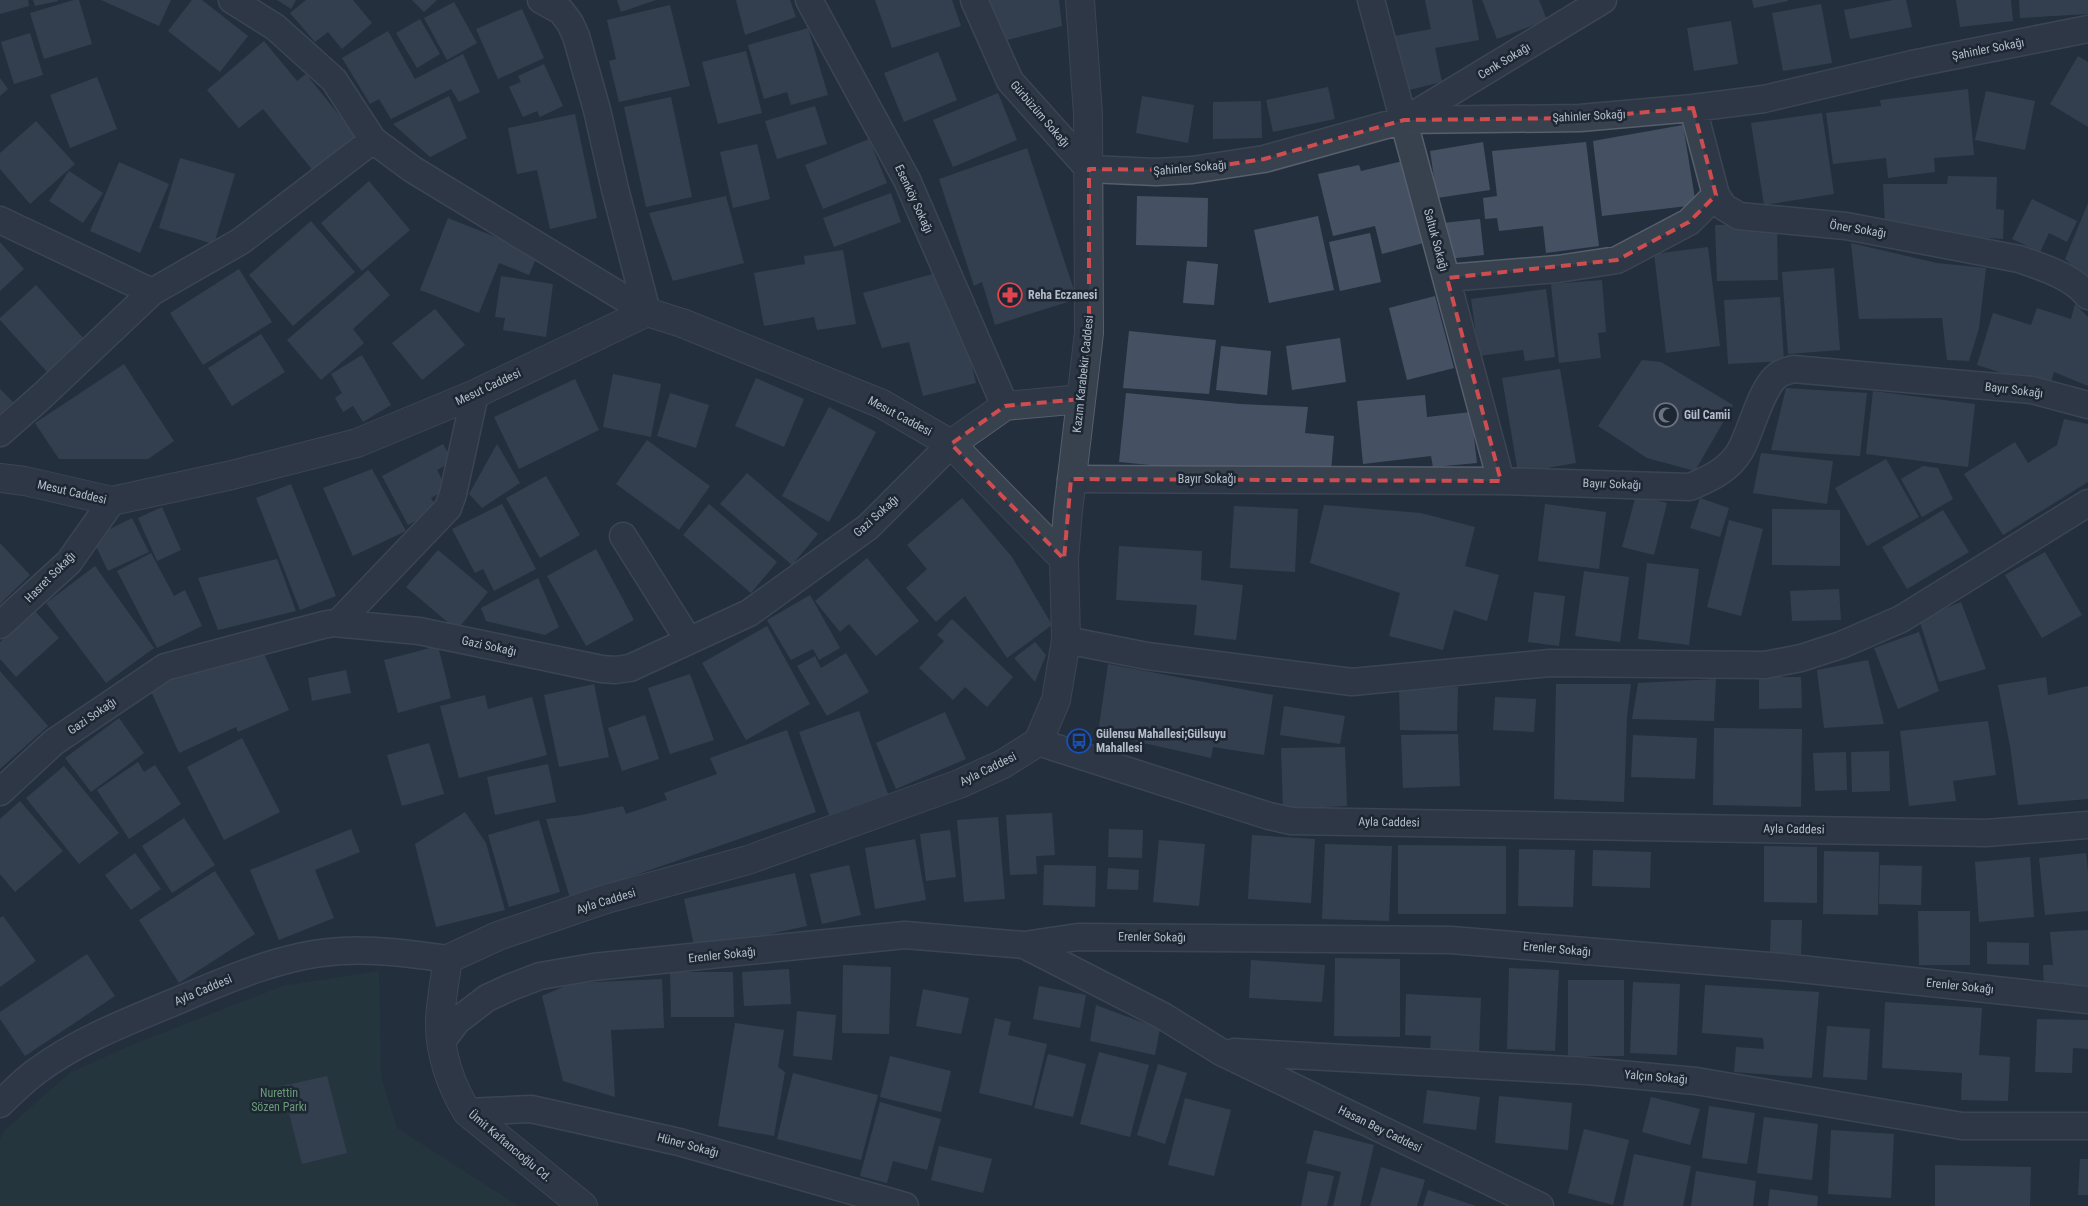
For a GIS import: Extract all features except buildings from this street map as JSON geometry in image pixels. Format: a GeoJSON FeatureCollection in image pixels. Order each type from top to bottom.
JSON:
{"type":"FeatureCollection","features":[{"type":"Feature","properties":{"kind":"street"},"geometry":{"type":"LineString","coordinates":[[232,0],[275,26],[334,80],[373,140],[412,169],[648,312]]}},
{"type":"Feature","properties":{"kind":"street"},"geometry":{"type":"LineString","coordinates":[[541,0],[561,11],[570,23],[576,36],[597,110],[615,189],[648,312]]}},
{"type":"Feature","properties":{"kind":"street","name":"Esenköy Sokağı"},"geometry":{"type":"LineString","coordinates":[[809,0],[907,180],[1005,406]]}},
{"type":"Feature","properties":{"kind":"street","name":"Gürbüzüm Sokağı"},"geometry":{"type":"LineString","coordinates":[[974,0],[1010,81],[1089,169]]}},
{"type":"Feature","properties":{"kind":"street","name":"Kazım Karabekir Caddesi"},"geometry":{"type":"LineString","coordinates":[[1038,742],[1056,700],[1066,640],[1064,559],[1071,478],[1089,333],[1088,114],[1080,0]]}},
{"type":"Feature","properties":{"kind":"street","name":"Saltuk Sokağı"},"geometry":{"type":"LineString","coordinates":[[1371,0],[1500,481]]}},
{"type":"Feature","properties":{"kind":"street","name":"Cenk Sokağı"},"geometry":{"type":"LineString","coordinates":[[1404,120],[1603,0]]}},
{"type":"Feature","properties":{"kind":"street","name":"Şahinler Sokağı"},"geometry":{"type":"LineString","coordinates":[[1089,169],[1156,172],[1192,170],[1264,159],[1404,120],[1580,118],[1693,108],[1764,99],[1912,64],[2088,29]]}},
{"type":"Feature","properties":{"kind":"street","name":"Öner Sokağı"},"geometry":{"type":"LineString","coordinates":[[1693,108],[1716,194],[1724,207],[1739,216],[1846,226],[2019,259],[2044,268],[2077,285],[2088,296]]}},
{"type":"Feature","properties":{"kind":"street"},"geometry":{"type":"LineString","coordinates":[[0,433],[152,292],[241,241],[373,140]]}},
{"type":"Feature","properties":{"kind":"street"},"geometry":{"type":"LineString","coordinates":[[1447,278],[1558,269],[1617,260],[1689,222],[1716,194]]}},
{"type":"Feature","properties":{"kind":"street"},"geometry":{"type":"LineString","coordinates":[[0,220],[152,292]]}},
{"type":"Feature","properties":{"kind":"street","name":"Mesut Caddesi"},"geometry":{"type":"LineString","coordinates":[[0,478],[24,481],[112,501],[232,475],[358,443],[475,394],[648,312],[882,404],[951,444],[1064,559]]}},
{"type":"Feature","properties":{"kind":"street","name":"Bayır Sokağı"},"geometry":{"type":"LineString","coordinates":[[1071,478],[1500,481],[1690,487],[1708,480],[1723,470],[1740,452],[1769,384],[1778,375],[1792,369],[2032,390],[2088,405]]}},
{"type":"Feature","properties":{"kind":"street"},"geometry":{"type":"LineString","coordinates":[[338,623],[448,508],[453,494],[475,394]]}},
{"type":"Feature","properties":{"kind":"street"},"geometry":{"type":"LineString","coordinates":[[951,444],[1005,406],[1081,400]]}},
{"type":"Feature","properties":{"kind":"street","name":"Gazi Sokağı"},"geometry":{"type":"LineString","coordinates":[[0,792],[54,742],[165,667],[322,625],[338,623],[419,631],[615,670],[630,668],[749,613],[868,527],[951,444]]}},
{"type":"Feature","properties":{"kind":"street","name":"Hasret Sokağı"},"geometry":{"type":"LineString","coordinates":[[0,625],[69,562],[112,501]]}},
{"type":"Feature","properties":{"kind":"street"},"geometry":{"type":"LineString","coordinates":[[1066,640],[1147,656],[1352,682],[1550,663],[1765,665],[1801,658],[1842,645],[1901,619],[2088,503]]}},
{"type":"Feature","properties":{"kind":"street"},"geometry":{"type":"LineString","coordinates":[[623,536],[689,641]]}},
{"type":"Feature","properties":{"kind":"street","name":"Ayla Caddesi"},"geometry":{"type":"LineString","coordinates":[[0,1104],[36,1071],[76,1047],[128,1021],[239,975],[297,958],[342,951],[397,952],[448,959],[498,936],[606,900],[748,860],[950,787],[1003,764],[1038,742],[1269,816],[1291,821],[1986,833],[2088,825]]}},
{"type":"Feature","properties":{"kind":"street","name":"Erenler Sokağı"},"geometry":{"type":"LineString","coordinates":[[442,1041],[457,1021],[487,998],[540,976],[593,967],[905,935],[1024,945],[1078,937],[1451,940],[1782,967],[2088,1000]]}},
{"type":"Feature","properties":{"kind":"street","name":"Erenler Sokağı"},"geometry":{"type":"LineString","coordinates":[[1024,945],[1163,1016],[1221,1052]]}},
{"type":"Feature","properties":{"kind":"street","name":"Ümit Kaftancıoğlu Cd."},"geometry":{"type":"LineString","coordinates":[[448,959],[440,1021],[442,1041],[451,1078],[458,1096],[467,1112],[583,1206]]}},
{"type":"Feature","properties":{"kind":"street","name":"Yalçın Sokağı"},"geometry":{"type":"LineString","coordinates":[[1221,1052],[1587,1071],[1696,1081],[1962,1126],[2088,1126]]}},
{"type":"Feature","properties":{"kind":"street","name":"Hasan Bey Caddesi"},"geometry":{"type":"LineString","coordinates":[[1221,1052],[1540,1206]]}},
{"type":"Feature","properties":{"kind":"street","name":"Hüner Sokağı"},"geometry":{"type":"LineString","coordinates":[[467,1112],[531,1109],[680,1142],[905,1206]]}},
{"type":"Feature","properties":{"kind":"highlighted area"},"geometry":{"type":"Polygon","coordinates":[[[1693,108],[1716,195],[1689,222],[1617,260],[1447,278],[1501,481],[1071,479],[1064,559],[951,444],[1005,406],[1081,399],[1089,333],[1089,169],[1192,170],[1264,159],[1404,120],[1580,118],[1693,108]]]}},
{"type":"Feature","properties":{"kind":"green space","name":"Nurettin Sözen Parkı"},"geometry":{"type":"Polygon","coordinates":[[[379,971],[381,1077],[397,1128],[518,1206],[0,1206],[0,1139],[6,1129],[71,1072],[139,1042],[283,986],[379,971]]]}},
{"type":"Feature","properties":{"kind":"place","name":"Reha Eczanesi"},"geometry":{"type":"Point","coordinates":[1010,295]}},
{"type":"Feature","properties":{"kind":"place","name":"Gül Camii"},"geometry":{"type":"Point","coordinates":[1666,415]}},
{"type":"Feature","properties":{"kind":"place","name":"Gülensu Mahallesi;Gülsuyu Mahallesi"},"geometry":{"type":"Point","coordinates":[1079,741]}}]}
